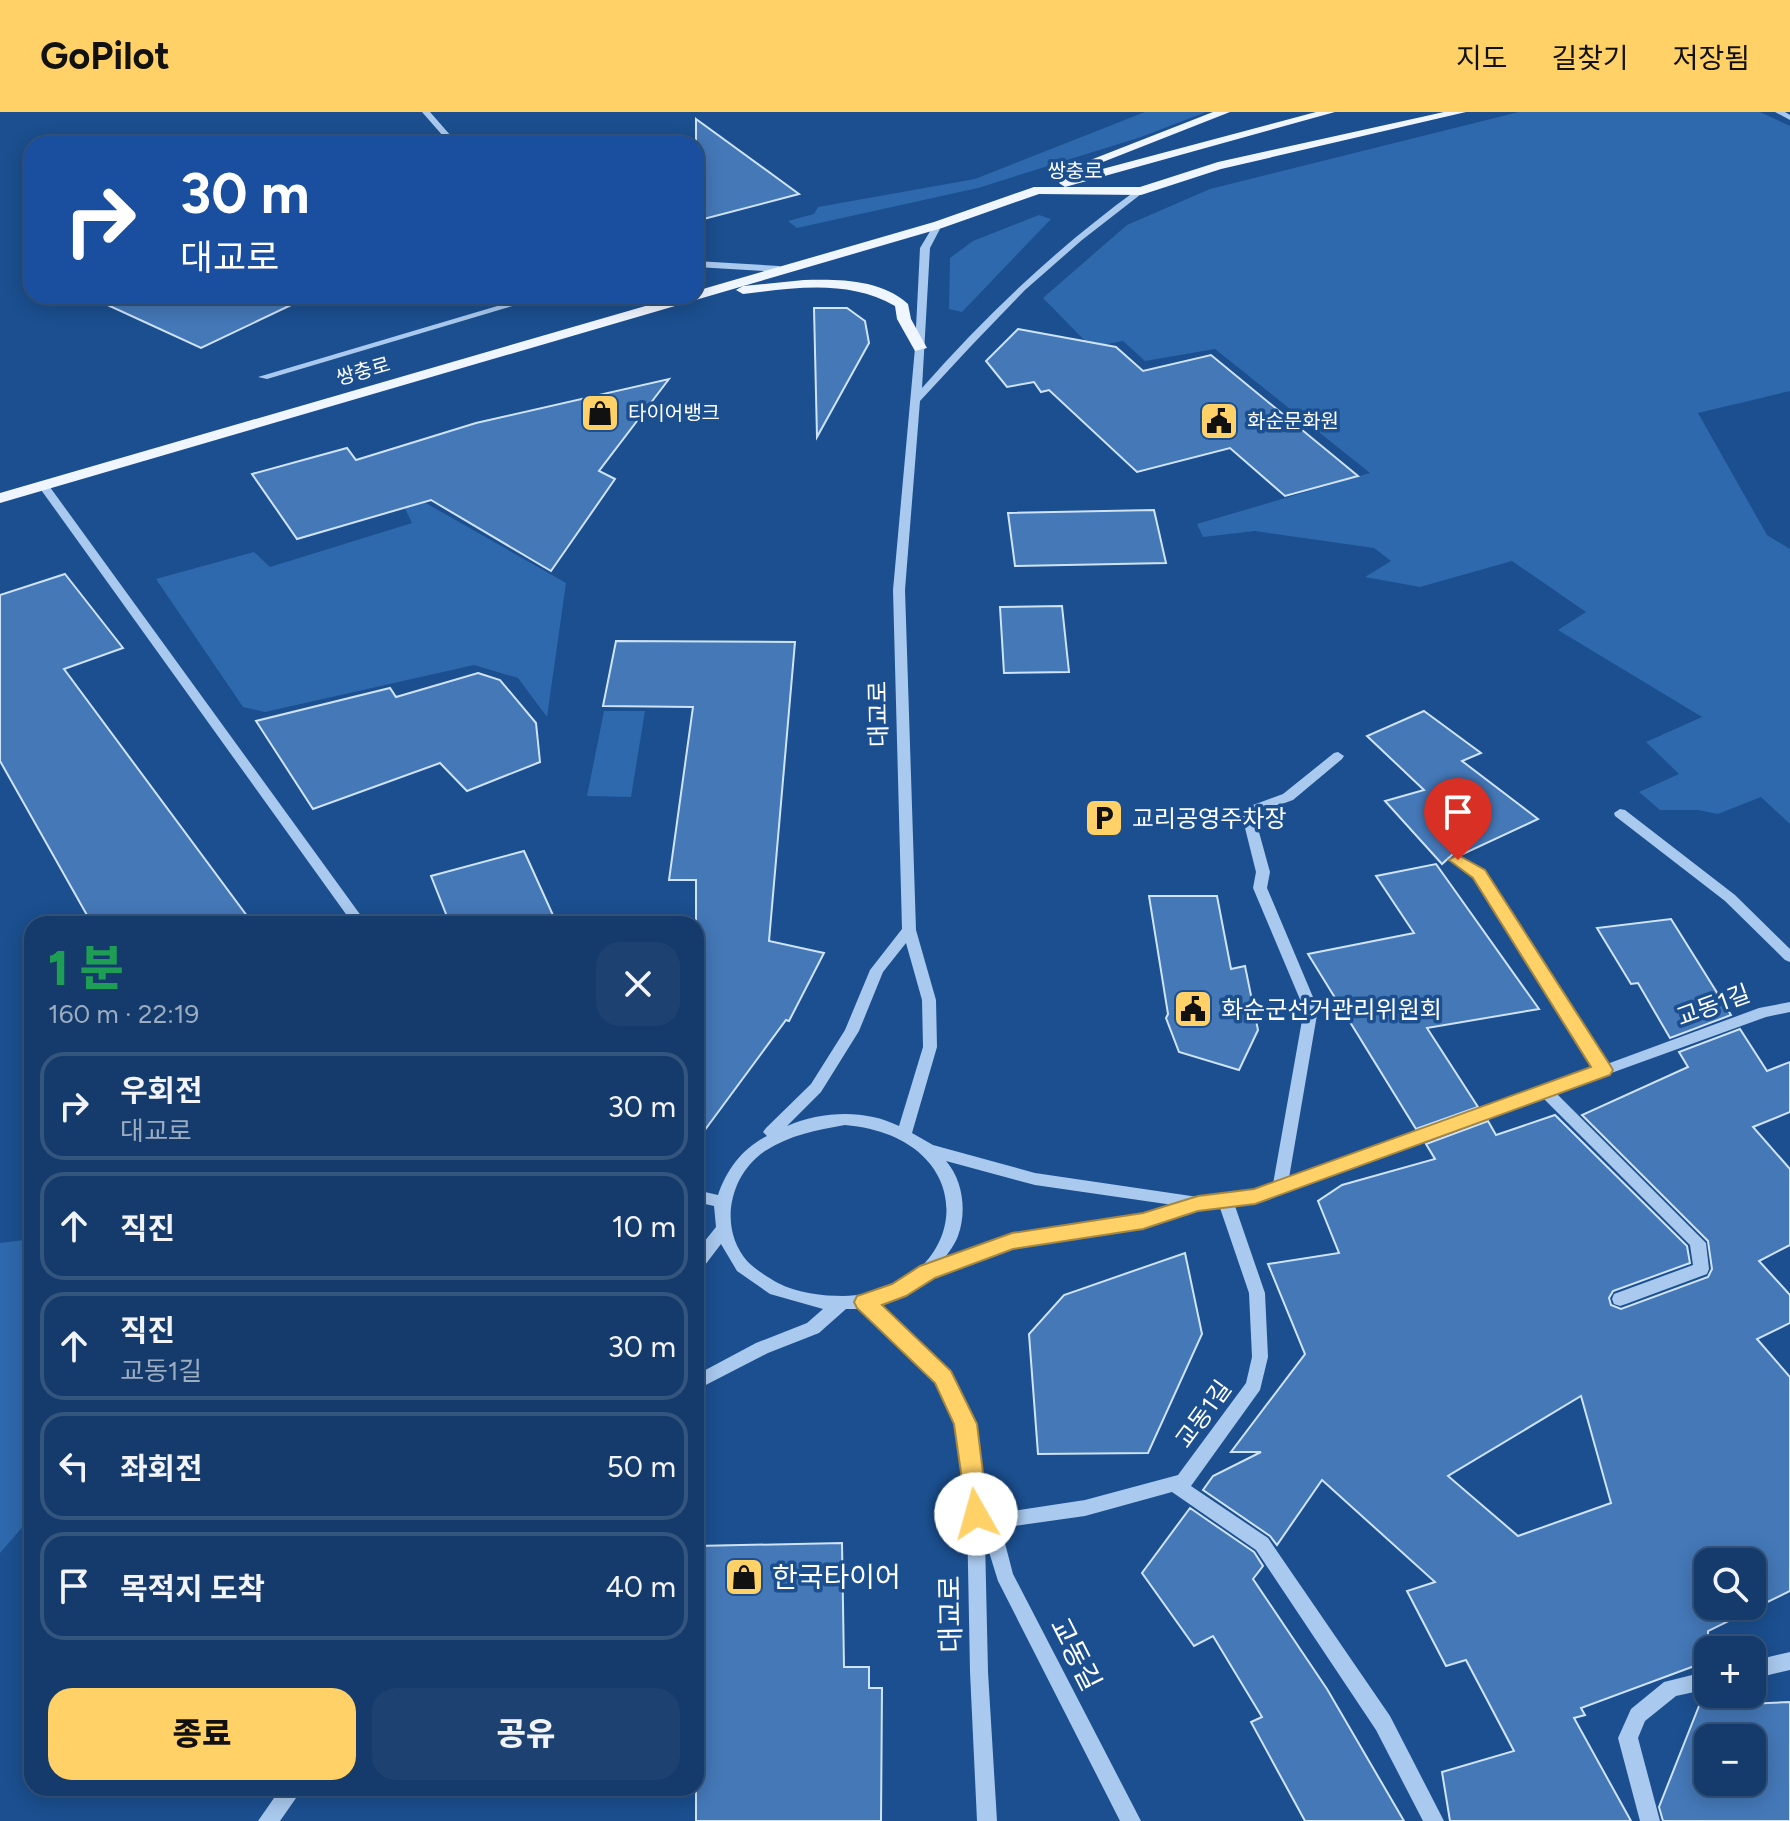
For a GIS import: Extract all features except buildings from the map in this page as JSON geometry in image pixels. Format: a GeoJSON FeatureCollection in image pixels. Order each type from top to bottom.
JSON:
{"type":"FeatureCollection","features":[{"type":"Feature","properties":{"kind":"main road"},"geometry":{"type":"LineString","coordinates":[[1038,190],[1077,168],[1224,112]]}},
{"type":"Feature","properties":{"kind":"main road"},"geometry":{"type":"LineString","coordinates":[[1038,190],[1329,112]]}},
{"type":"Feature","properties":{"kind":"main road","name":"쌍충로"},"geometry":{"type":"LineString","coordinates":[[704,293],[938,225],[1038,190],[1141,191],[1218,166],[1460,112]]}},
{"type":"Feature","properties":{"kind":"main road"},"geometry":{"type":"LineString","coordinates":[[704,294],[803,284],[836,284],[870,289],[901,304],[904,319],[920,348]]}},
{"type":"Feature","properties":{"kind":"main road","name":"쌍충로"},"geometry":{"type":"LineString","coordinates":[[0,498],[665,304]]}},
{"type":"Feature","properties":{"kind":"street"},"geometry":{"type":"LineString","coordinates":[[426,112],[447,136]]}},
{"type":"Feature","properties":{"kind":"street"},"geometry":{"type":"LineString","coordinates":[[1779,112],[1790,118]]}},
{"type":"Feature","properties":{"kind":"street"},"geometry":{"type":"LineString","coordinates":[[916,400],[977,330],[1086,230],[1141,191]]}},
{"type":"Feature","properties":{"kind":"street","name":"대교로"},"geometry":{"type":"LineString","coordinates":[[904,1134],[930,1047],[929,1000],[909,930],[899,590],[920,348],[925,248],[938,225]]}},
{"type":"Feature","properties":{"kind":"street"},"geometry":{"type":"LineString","coordinates":[[704,264],[779,269]]}},
{"type":"Feature","properties":{"kind":"street"},"geometry":{"type":"LineString","coordinates":[[263,377],[514,304]]}},
{"type":"Feature","properties":{"kind":"street"},"geometry":{"type":"LineString","coordinates":[[43,485],[354,916]]}},
{"type":"Feature","properties":{"kind":"street"},"geometry":{"type":"LineString","coordinates":[[1280,1188],[1311,1009],[1260,888],[1263,872],[1247,812],[1288,797],[1338,756]]}},
{"type":"Feature","properties":{"kind":"street"},"geometry":{"type":"LineString","coordinates":[[1620,813],[1730,898],[1790,957]]}},
{"type":"Feature","properties":{"kind":"street"},"geometry":{"type":"LineString","coordinates":[[1458,860],[1479,874],[1603,1070]]}},
{"type":"Feature","properties":{"kind":"street"},"geometry":{"type":"LineString","coordinates":[[909,930],[877,970],[852,1031],[816,1088],[751,1151],[731,1175],[721,1202],[722,1231],[736,1258],[759,1281],[790,1296],[827,1303],[865,1302],[899,1290],[927,1272],[1012,1241],[1143,1221],[1198,1203]]}},
{"type":"Feature","properties":{"kind":"street","name":"교동1길"},"geometry":{"type":"LineString","coordinates":[[983,1518],[1085,1508],[1184,1481],[1254,1385],[1260,1357],[1257,1293],[1226,1202],[1280,1188],[1764,1012],[1790,1007]]}},
{"type":"Feature","properties":{"kind":"street"},"geometry":{"type":"LineString","coordinates":[[1545,1091],[1698,1243],[1701,1269],[1620,1299]]}},
{"type":"Feature","properties":{"kind":"street"},"geometry":{"type":"LineString","coordinates":[[751,1151],[778,1133],[822,1121],[845,1119],[879,1123],[927,1149],[938,1158],[953,1185],[957,1216],[948,1245],[927,1272]]}},
{"type":"Feature","properties":{"kind":"street"},"geometry":{"type":"LineString","coordinates":[[927,1149],[1035,1179],[1198,1203],[1226,1202]]}},
{"type":"Feature","properties":{"kind":"street"},"geometry":{"type":"LineString","coordinates":[[704,1198],[721,1202]]}},
{"type":"Feature","properties":{"kind":"street"},"geometry":{"type":"LineString","coordinates":[[704,1254],[722,1231]]}},
{"type":"Feature","properties":{"kind":"street","name":"대교로"},"geometry":{"type":"LineString","coordinates":[[865,1302],[943,1377],[965,1424],[983,1518],[979,1672],[987,1821]]}},
{"type":"Feature","properties":{"kind":"street"},"geometry":{"type":"LineString","coordinates":[[704,1379],[762,1348],[813,1328],[842,1303]]}},
{"type":"Feature","properties":{"kind":"street"},"geometry":{"type":"LineString","coordinates":[[1174,1484],[1262,1544],[1383,1723],[1434,1821]]}},
{"type":"Feature","properties":{"kind":"street","name":"교동길"},"geometry":{"type":"LineString","coordinates":[[983,1518],[1004,1575],[1131,1821]]}},
{"type":"Feature","properties":{"kind":"street"},"geometry":{"type":"LineString","coordinates":[[1766,1667],[1790,1661]]}},
{"type":"Feature","properties":{"kind":"street"},"geometry":{"type":"LineString","coordinates":[[1650,1821],[1628,1738],[1638,1715],[1671,1688],[1694,1683]]}},
{"type":"Feature","properties":{"kind":"street"},"geometry":{"type":"LineString","coordinates":[[268,1821],[287,1796]]}},
{"type":"Feature","properties":{"kind":"shaded area"},"geometry":{"type":"Polygon","coordinates":[[[1145,112],[1206,112],[1141,137],[978,188],[797,228],[788,221],[814,214],[818,207],[975,179],[1145,112]]]}},
{"type":"Feature","properties":{"kind":"shaded area"},"geometry":{"type":"Polygon","coordinates":[[[1519,112],[1760,112],[1790,126],[1790,391],[1698,413],[1767,535],[1790,549],[1790,824],[1761,797],[1718,814],[1698,810],[1660,810],[1639,792],[1679,774],[1646,742],[1702,717],[1558,630],[1586,612],[1512,561],[1420,587],[1365,577],[1391,561],[1374,548],[1255,531],[1203,537],[1197,524],[1370,473],[1215,349],[1145,361],[1123,341],[1091,347],[1043,298],[1127,225],[1210,189],[1519,112]]]}},
{"type":"Feature","properties":{"kind":"shaded area"},"geometry":{"type":"Polygon","coordinates":[[[1039,215],[1051,219],[962,312],[949,309],[950,258],[973,241],[1039,215]]]}},
{"type":"Feature","properties":{"kind":"shaded area"},"geometry":{"type":"Polygon","coordinates":[[[417,498],[566,583],[547,717],[518,678],[474,665],[265,712],[243,707],[156,579],[254,552],[270,567],[412,523],[402,502],[417,498]]]}},
{"type":"Feature","properties":{"kind":"shaded area"},"geometry":{"type":"Polygon","coordinates":[[[604,711],[645,711],[631,797],[587,796],[604,711]]]}},
{"type":"Feature","properties":{"kind":"shaded area"},"geometry":{"type":"Polygon","coordinates":[[[24,1240],[24,1525],[0,1553],[0,1243],[24,1240]]]}},
{"type":"Feature","properties":{"kind":"place","name":"타이어뱅크"},"geometry":{"type":"Point","coordinates":[600,413]}},
{"type":"Feature","properties":{"kind":"place","name":"화순문화원"},"geometry":{"type":"Point","coordinates":[1219,421]}},
{"type":"Feature","properties":{"kind":"place","name":"교리공영주차장"},"geometry":{"type":"Point","coordinates":[1104,818]}},
{"type":"Feature","properties":{"kind":"place","name":"화순군선거관리위원회"},"geometry":{"type":"Point","coordinates":[1193,1009]}},
{"type":"Feature","properties":{"kind":"place","name":"한국타이어"},"geometry":{"type":"Point","coordinates":[744,1577]}},
{"type":"Feature","properties":{"kind":"route"},"geometry":{"type":"LineString","coordinates":[[976,1514],[965,1424],[943,1377],[865,1302],[899,1290],[927,1272],[1012,1241],[1143,1221],[1198,1203],[1255,1197],[1603,1070],[1479,874],[1458,860]]}}]}
